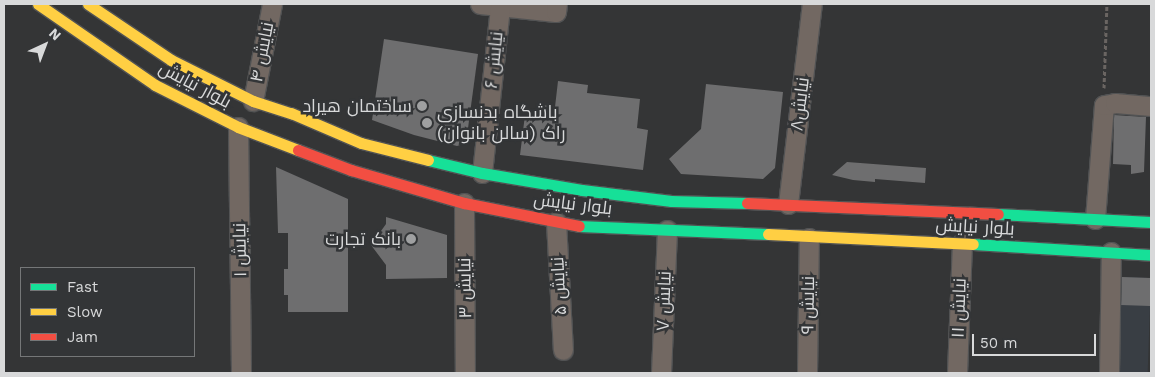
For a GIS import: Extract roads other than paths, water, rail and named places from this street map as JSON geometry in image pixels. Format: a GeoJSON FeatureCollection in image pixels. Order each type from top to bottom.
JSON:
{"type":"FeatureCollection","features":[{"type":"Feature","properties":{"kind":"main road","name":"بلوار نیایش"},"geometry":{"type":"LineString","coordinates":[[38,4],[154,85],[238,127],[351,170],[464,203],[578,226],[809,238],[962,243],[1151,254]]}},
{"type":"Feature","properties":{"kind":"main road","name":"بلوار نیایش"},"geometry":{"type":"LineString","coordinates":[[88,4],[105,10],[170,60],[253,101],[291,113],[361,143],[482,173],[582,190],[671,201],[788,204],[1151,222]]}},
{"type":"Feature","properties":{"kind":"street","name":"نیایش ۴"},"geometry":{"type":"LineString","coordinates":[[253,101],[272,4]]}},
{"type":"Feature","properties":{"kind":"street"},"geometry":{"type":"LineString","coordinates":[[480,4],[556,12],[557,4]]}},
{"type":"Feature","properties":{"kind":"street","name":"نیایش۸"},"geometry":{"type":"LineString","coordinates":[[788,204],[812,4]]}},
{"type":"Feature","properties":{"kind":"street","name":"نیایش ۶"},"geometry":{"type":"LineString","coordinates":[[482,173],[500,6]]}},
{"type":"Feature","properties":{"kind":"street"},"geometry":{"type":"LineString","coordinates":[[1095,219],[1104,105],[1115,103],[1151,106]]}},
{"type":"Feature","properties":{"kind":"street","name":"نیایش ۱"},"geometry":{"type":"LineString","coordinates":[[238,127],[241,373]]}},
{"type":"Feature","properties":{"kind":"street","name":"نیایش ۳"},"geometry":{"type":"LineString","coordinates":[[464,203],[465,373]]}},
{"type":"Feature","properties":{"kind":"street","name":"نیایش ۵"},"geometry":{"type":"LineString","coordinates":[[556,222],[563,350]]}},
{"type":"Feature","properties":{"kind":"street","name":"نیایش ۷"},"geometry":{"type":"LineString","coordinates":[[661,373],[667,230]]}},
{"type":"Feature","properties":{"kind":"street","name":"نیایش ۹"},"geometry":{"type":"LineString","coordinates":[[807,373],[809,238]]}},
{"type":"Feature","properties":{"kind":"street","name":"نیایش ۱۱"},"geometry":{"type":"LineString","coordinates":[[957,373],[962,243]]}},
{"type":"Feature","properties":{"kind":"street"},"geometry":{"type":"LineString","coordinates":[[1109,373],[1111,252]]}},
{"type":"Feature","properties":{"kind":"place","name":"ساختمان هیراد"},"geometry":{"type":"Point","coordinates":[422,106]}},
{"type":"Feature","properties":{"kind":"place","name":"باشگاه بدنسازی راک (سالن بانوان)"},"geometry":{"type":"Point","coordinates":[427,123]}},
{"type":"Feature","properties":{"kind":"place","name":"بانک تجارت"},"geometry":{"type":"Point","coordinates":[411,239]}}]}
